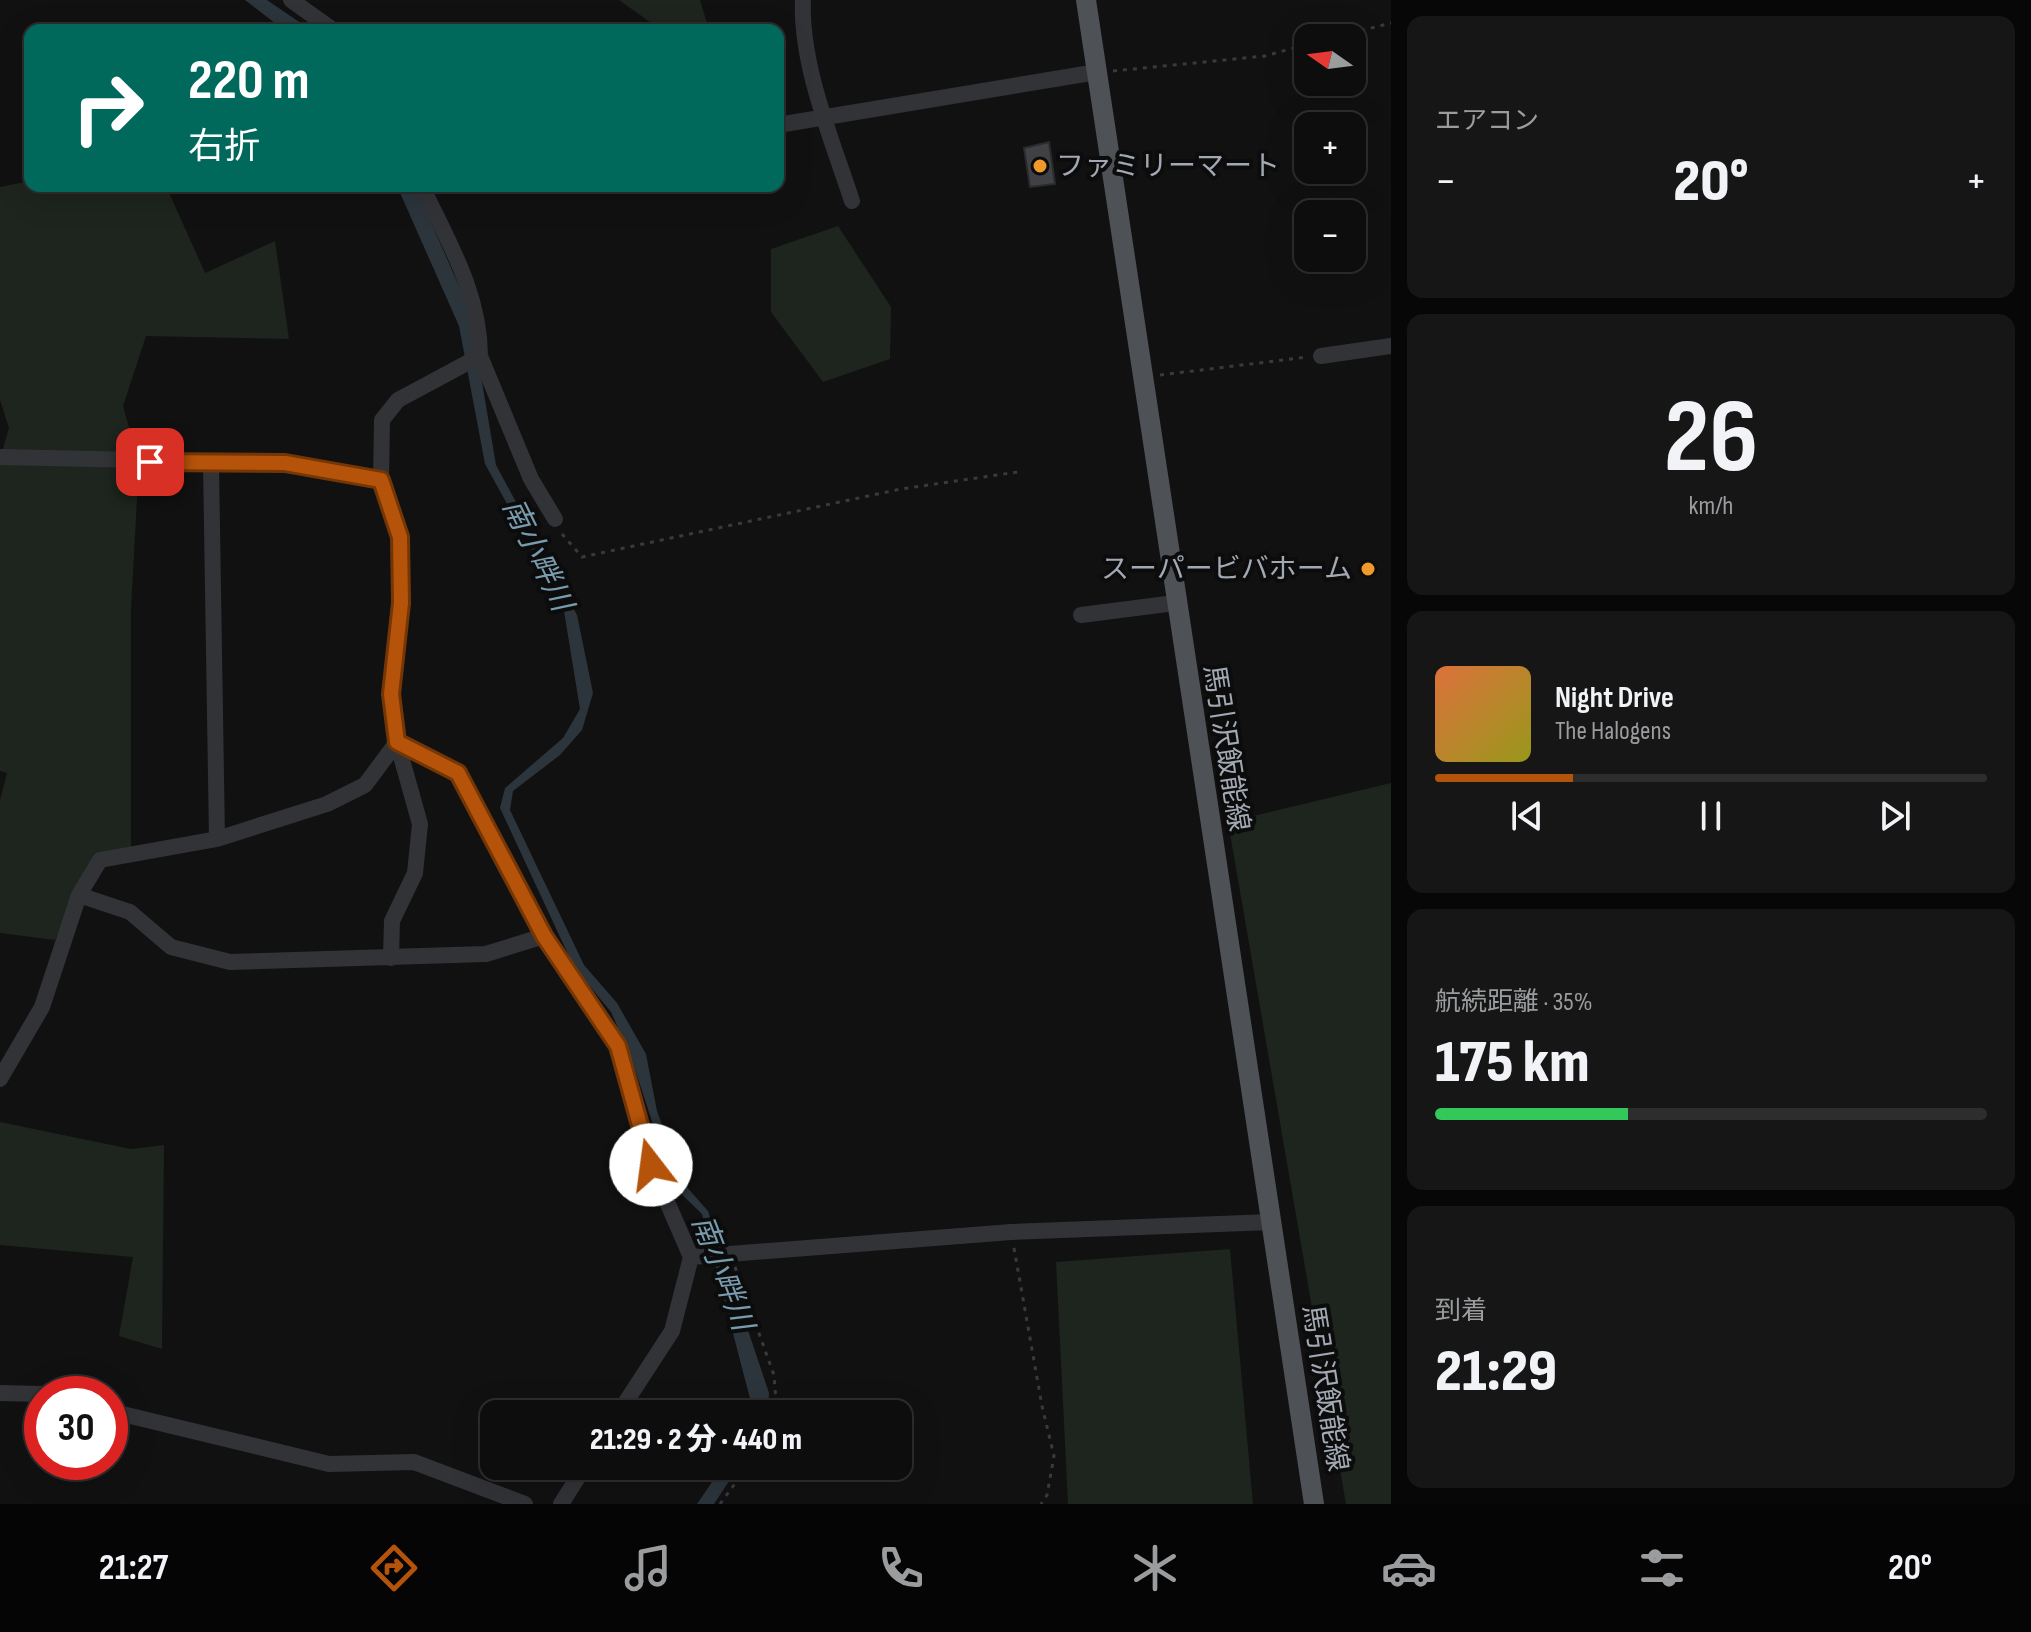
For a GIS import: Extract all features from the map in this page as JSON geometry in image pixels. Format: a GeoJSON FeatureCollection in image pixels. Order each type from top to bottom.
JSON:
{"type":"FeatureCollection","features":[{"type":"Feature","properties":{"kind":"main road","name":"馬引沢飯能線"},"geometry":{"type":"LineString","coordinates":[[1086,0],[1314,1504]]}},
{"type":"Feature","properties":{"kind":"street"},"geometry":{"type":"LineString","coordinates":[[291,0],[325,24]]}},
{"type":"Feature","properties":{"kind":"street"},"geometry":{"type":"LineString","coordinates":[[803,0],[802,27],[852,201]]}},
{"type":"Feature","properties":{"kind":"street"},"geometry":{"type":"LineString","coordinates":[[784,124],[1097,72]]}},
{"type":"Feature","properties":{"kind":"street"},"geometry":{"type":"LineString","coordinates":[[425,192],[472,290],[480,325],[480,356],[531,479],[555,519]]}},
{"type":"Feature","properties":{"kind":"street"},"geometry":{"type":"LineString","coordinates":[[1321,356],[1391,346]]}},
{"type":"Feature","properties":{"kind":"street"},"geometry":{"type":"LineString","coordinates":[[391,958],[392,921],[415,873],[420,824],[397,742],[391,694],[401,603],[400,537],[381,480],[382,420],[398,400],[480,356]]}},
{"type":"Feature","properties":{"kind":"street"},"geometry":{"type":"LineString","coordinates":[[0,457],[211,464],[285,463],[381,480]]}},
{"type":"Feature","properties":{"kind":"street"},"geometry":{"type":"LineString","coordinates":[[211,464],[217,839]]}},
{"type":"Feature","properties":{"kind":"street"},"geometry":{"type":"LineString","coordinates":[[1081,615],[1175,603]]}},
{"type":"Feature","properties":{"kind":"street"},"geometry":{"type":"LineString","coordinates":[[0,1079],[42,1007],[79,895],[100,860],[217,839],[327,804],[365,785],[397,742]]}},
{"type":"Feature","properties":{"kind":"street"},"geometry":{"type":"LineString","coordinates":[[397,742],[458,773],[544,936],[618,1046],[651,1165],[698,1257],[672,1331],[627,1400]]}},
{"type":"Feature","properties":{"kind":"street"},"geometry":{"type":"LineString","coordinates":[[79,895],[130,912],[171,947],[230,962],[486,954],[544,936]]}},
{"type":"Feature","properties":{"kind":"street"},"geometry":{"type":"LineString","coordinates":[[698,1257],[1011,1232],[1271,1222]]}},
{"type":"Feature","properties":{"kind":"street"},"geometry":{"type":"LineString","coordinates":[[0,1393],[24,1394]]}},
{"type":"Feature","properties":{"kind":"street"},"geometry":{"type":"LineString","coordinates":[[128,1415],[329,1464],[414,1462],[525,1504]]}},
{"type":"Feature","properties":{"kind":"street"},"geometry":{"type":"LineString","coordinates":[[561,1504],[576,1480]]}},
{"type":"Feature","properties":{"kind":"path"},"geometry":{"type":"LineString","coordinates":[[1366,29],[1391,23]]}},
{"type":"Feature","properties":{"kind":"path"},"geometry":{"type":"LineString","coordinates":[[1097,72],[1265,56],[1294,48]]}},
{"type":"Feature","properties":{"kind":"path"},"geometry":{"type":"LineString","coordinates":[[1144,377],[1321,356]]}},
{"type":"Feature","properties":{"kind":"path"},"geometry":{"type":"LineString","coordinates":[[555,519],[582,557],[901,489],[1018,472]]}},
{"type":"Feature","properties":{"kind":"path"},"geometry":{"type":"LineString","coordinates":[[1011,1232],[1054,1456],[1047,1495],[1041,1504]]}},
{"type":"Feature","properties":{"kind":"path"},"geometry":{"type":"LineString","coordinates":[[728,1256],[774,1375],[776,1400]]}},
{"type":"Feature","properties":{"kind":"path"},"geometry":{"type":"LineString","coordinates":[[720,1504],[738,1480]]}},
{"type":"Feature","properties":{"kind":"shaded area"},"geometry":{"type":"Polygon","coordinates":[[[619,0],[700,0],[707,24],[653,24],[619,0]]]}},
{"type":"Feature","properties":{"kind":"shaded area"},"geometry":{"type":"Polygon","coordinates":[[[24,182],[24,192],[169,192],[205,273],[275,241],[289,339],[146,336],[123,406],[139,463],[131,608],[131,847],[95,857],[55,940],[0,933],[0,800],[7,773],[0,771],[0,459],[9,428],[0,400],[0,187],[24,182]]]}},
{"type":"Feature","properties":{"kind":"shaded area"},"geometry":{"type":"Polygon","coordinates":[[[838,226],[891,307],[890,359],[823,382],[771,312],[771,249],[838,226]]]}},
{"type":"Feature","properties":{"kind":"shaded area"},"geometry":{"type":"Polygon","coordinates":[[[1391,783],[1391,1504],[1346,1504],[1228,822],[1391,783]]]}},
{"type":"Feature","properties":{"kind":"shaded area"},"geometry":{"type":"Polygon","coordinates":[[[0,1122],[131,1149],[164,1145],[162,1349],[119,1336],[133,1257],[0,1245],[0,1122]]]}},
{"type":"Feature","properties":{"kind":"shaded area"},"geometry":{"type":"Polygon","coordinates":[[[1230,1249],[1253,1504],[1068,1504],[1056,1262],[1230,1249]]]}},
{"type":"Feature","properties":{"kind":"water"},"geometry":{"type":"Polygon","coordinates":[[[245,0],[267,0],[302,24],[276,24],[245,0]]]}},
{"type":"Feature","properties":{"kind":"water","name":"南小畔川"},"geometry":{"type":"Polygon","coordinates":[[[400,192],[418,192],[470,311],[496,465],[577,615],[593,693],[582,730],[560,755],[513,791],[510,810],[584,965],[617,1003],[646,1054],[657,1111],[684,1184],[708,1211],[769,1393],[769,1400],[750,1400],[702,1214],[673,1186],[632,1060],[611,1012],[574,967],[500,808],[505,788],[563,738],[580,709],[563,605],[485,464],[459,326],[400,192]]]}},
{"type":"Feature","properties":{"kind":"water"},"geometry":{"type":"Polygon","coordinates":[[[713,1480],[730,1480],[714,1504],[697,1504],[713,1480]]]}},
{"type":"Feature","properties":{"kind":"building","name":"ファミリーマート"},"geometry":{"type":"Polygon","coordinates":[[[1049,142],[1055,184],[1030,187],[1024,148],[1049,142]]]}},
{"type":"Feature","properties":{"kind":"place","name":"ファミリーマート"},"geometry":{"type":"Point","coordinates":[1040,166]}},
{"type":"Feature","properties":{"kind":"place","name":"スーパービバホーム"},"geometry":{"type":"Point","coordinates":[1368,569]}},
{"type":"Feature","properties":{"kind":"route"},"geometry":{"type":"LineString","coordinates":[[150,462],[285,463],[381,480],[400,537],[401,603],[391,694],[397,742],[458,773],[544,936],[618,1046],[651,1165]]}}]}
